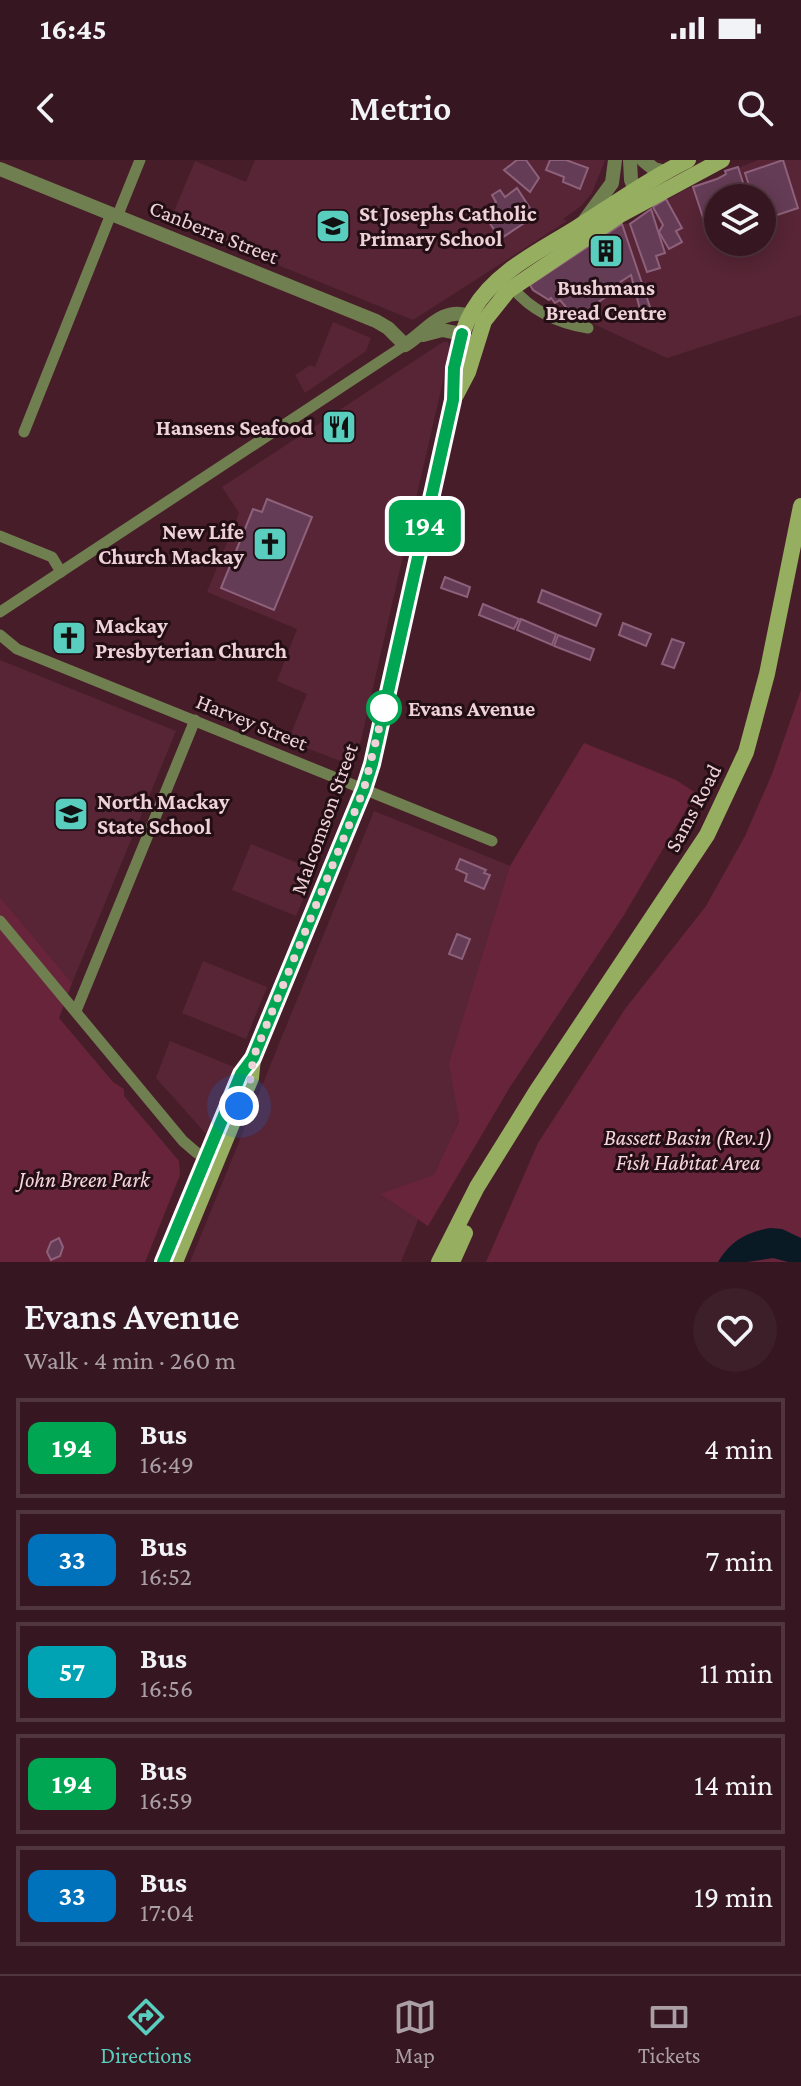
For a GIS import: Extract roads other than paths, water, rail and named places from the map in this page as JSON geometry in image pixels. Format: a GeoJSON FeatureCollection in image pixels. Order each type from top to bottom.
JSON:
{"type":"FeatureCollection","features":[{"type":"Feature","properties":{"kind":"main road"},"geometry":{"type":"LineString","coordinates":[[470,329],[493,300],[636,198],[665,172],[688,160]]}},
{"type":"Feature","properties":{"kind":"main road"},"geometry":{"type":"LineString","coordinates":[[470,329],[493,300],[510,270],[582,224],[722,160]]}},
{"type":"Feature","properties":{"kind":"main road","name":"Malcomson Street"},"geometry":{"type":"LineString","coordinates":[[175,1262],[241,1074],[253,1058],[372,764],[453,400],[454,368],[470,329]]}},
{"type":"Feature","properties":{"kind":"main road","name":"Sams Road"},"geometry":{"type":"LineString","coordinates":[[439,1262],[477,1187],[536,1092],[707,835],[746,752],[767,674],[801,506]]}},
{"type":"Feature","properties":{"kind":"main road","name":"Sams Road"},"geometry":{"type":"LineString","coordinates":[[452,1262],[484,1191],[536,1092]]}},
{"type":"Feature","properties":{"kind":"main road","name":"Malcomson Street"},"geometry":{"type":"LineString","coordinates":[[163,1262],[212,1159]]}},
{"type":"Feature","properties":{"kind":"street"},"geometry":{"type":"LineString","coordinates":[[24,432],[140,160]]}},
{"type":"Feature","properties":{"kind":"street"},"geometry":{"type":"LineString","coordinates":[[630,160],[636,198]]}},
{"type":"Feature","properties":{"kind":"street"},"geometry":{"type":"LineString","coordinates":[[643,160],[654,169],[665,172]]}},
{"type":"Feature","properties":{"kind":"street"},"geometry":{"type":"LineString","coordinates":[[614,166],[636,198]]}},
{"type":"Feature","properties":{"kind":"street"},"geometry":{"type":"LineString","coordinates":[[582,224],[609,187],[614,166]]}},
{"type":"Feature","properties":{"kind":"street","name":"Canberra Street"},"geometry":{"type":"LineString","coordinates":[[0,169],[381,323],[405,345]]}},
{"type":"Feature","properties":{"kind":"street"},"geometry":{"type":"LineString","coordinates":[[512,287],[527,304],[541,313]]}},
{"type":"Feature","properties":{"kind":"street"},"geometry":{"type":"LineString","coordinates":[[493,300],[588,328]]}},
{"type":"Feature","properties":{"kind":"street"},"geometry":{"type":"LineString","coordinates":[[0,612],[419,336],[440,330],[470,329]]}},
{"type":"Feature","properties":{"kind":"street"},"geometry":{"type":"LineString","coordinates":[[0,536],[52,557],[61,572]]}},
{"type":"Feature","properties":{"kind":"street","name":"Harvey Street"},"geometry":{"type":"LineString","coordinates":[[0,635],[17,649],[492,841]]}},
{"type":"Feature","properties":{"kind":"street"},"geometry":{"type":"LineString","coordinates":[[76,1011],[195,720]]}},
{"type":"Feature","properties":{"kind":"street"},"geometry":{"type":"LineString","coordinates":[[0,921],[183,1141],[212,1159]]}},
{"type":"Feature","properties":{"kind":"water"},"geometry":{"type":"Polygon","coordinates":[[[770,1228],[782,1229],[801,1238],[801,1262],[773,1258],[718,1262],[740,1239],[770,1228]]]}},
{"type":"Feature","properties":{"kind":"place","name":"St Josephs Catholic Primary School"},"geometry":{"type":"Point","coordinates":[333,226]}},
{"type":"Feature","properties":{"kind":"place","name":"Bushmans Bread Centre"},"geometry":{"type":"Point","coordinates":[606,251]}},
{"type":"Feature","properties":{"kind":"place","name":"Hansens Seafood"},"geometry":{"type":"Point","coordinates":[339,427]}},
{"type":"Feature","properties":{"kind":"place","name":"New Life Church Mackay"},"geometry":{"type":"Point","coordinates":[270,544]}},
{"type":"Feature","properties":{"kind":"place","name":"Mackay Presbyterian Church"},"geometry":{"type":"Point","coordinates":[69,638]}},
{"type":"Feature","properties":{"kind":"place","name":"Evans Avenue"},"geometry":{"type":"Point","coordinates":[384,708]}},
{"type":"Feature","properties":{"kind":"place","name":"North Mackay State School"},"geometry":{"type":"Point","coordinates":[71,814]}},
{"type":"Feature","properties":{"kind":"park label","name":"Bassett Basin (Rev.1) Fish Habitat Area"},"geometry":{"type":"Point","coordinates":[688,1150]}},
{"type":"Feature","properties":{"kind":"park label","name":"John Breen Park"},"geometry":{"type":"Point","coordinates":[84,1179]}}]}
